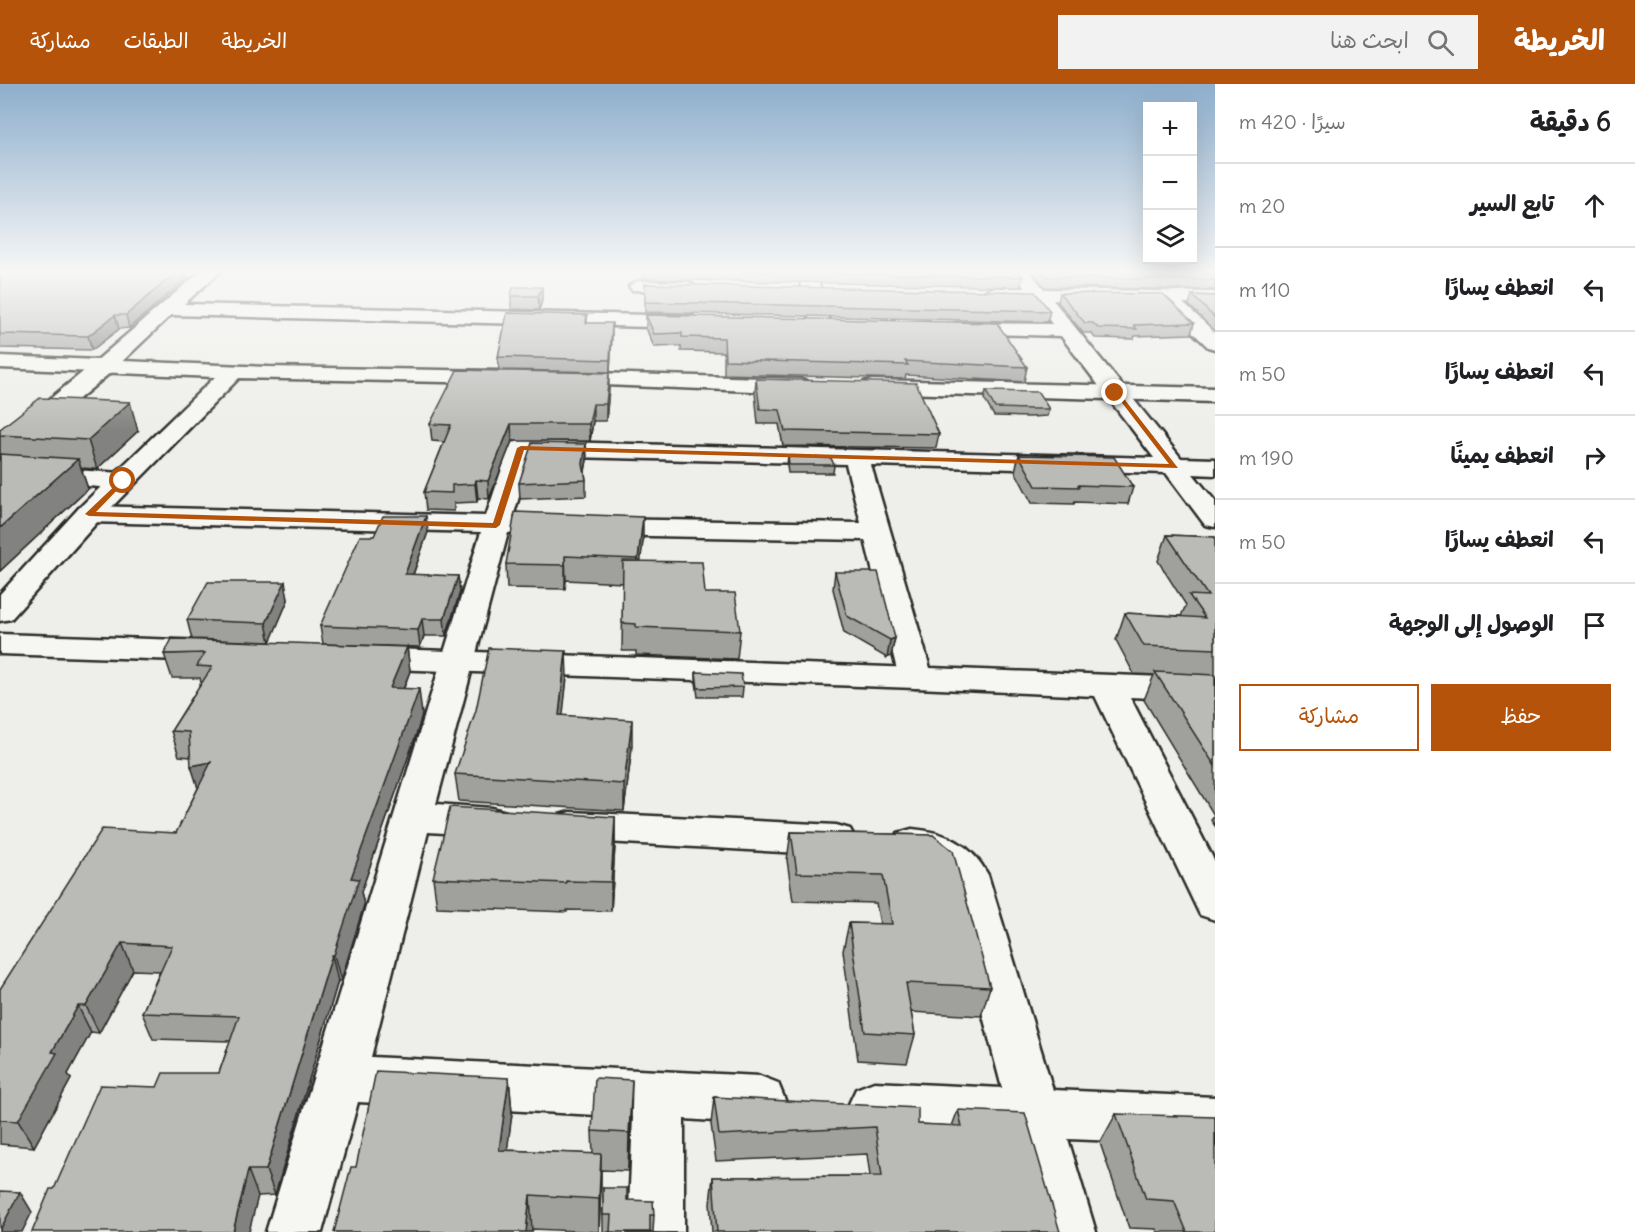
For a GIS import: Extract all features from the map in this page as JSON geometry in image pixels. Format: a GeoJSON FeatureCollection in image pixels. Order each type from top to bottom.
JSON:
{"type":"FeatureCollection","features":[{"type":"Feature","properties":{"kind":"street"},"geometry":{"type":"LineString","coordinates":[[8,468],[103,367],[150,324]]}},
{"type":"Feature","properties":{"kind":"street"},"geometry":{"type":"LineString","coordinates":[[1060,324],[1215,519]]}},
{"type":"Feature","properties":{"kind":"street"},"geometry":{"type":"LineString","coordinates":[[1194,324],[1215,343]]}},
{"type":"Feature","properties":{"kind":"street"},"geometry":{"type":"LineString","coordinates":[[797,325],[843,326]]}},
{"type":"Feature","properties":{"kind":"street"},"geometry":{"type":"LineString","coordinates":[[942,328],[1065,330]]}},
{"type":"Feature","properties":{"kind":"street"},"geometry":{"type":"LineString","coordinates":[[0,362],[233,372],[522,378]]}},
{"type":"Feature","properties":{"kind":"street"},"geometry":{"type":"LineString","coordinates":[[0,612],[89,514],[233,372]]}},
{"type":"Feature","properties":{"kind":"street"},"geometry":{"type":"LineString","coordinates":[[545,378],[824,387]]}},
{"type":"Feature","properties":{"kind":"street"},"geometry":{"type":"LineString","coordinates":[[848,387],[1215,395]]}},
{"type":"Feature","properties":{"kind":"street"},"geometry":{"type":"LineString","coordinates":[[294,1232],[342,1078],[455,663],[521,448],[1215,468]]}},
{"type":"Feature","properties":{"kind":"street"},"geometry":{"type":"LineString","coordinates":[[857,459],[916,678]]}},
{"type":"Feature","properties":{"kind":"street"},"geometry":{"type":"LineString","coordinates":[[8,468],[123,481]]}},
{"type":"Feature","properties":{"kind":"street"},"geometry":{"type":"LineString","coordinates":[[89,514],[875,532]]}},
{"type":"Feature","properties":{"kind":"street"},"geometry":{"type":"LineString","coordinates":[[0,644],[243,652]]}},
{"type":"Feature","properties":{"kind":"street"},"geometry":{"type":"LineString","coordinates":[[337,657],[1215,690]]}},
{"type":"Feature","properties":{"kind":"street"},"geometry":{"type":"LineString","coordinates":[[1107,686],[1215,903]]}},
{"type":"Feature","properties":{"kind":"street"},"geometry":{"type":"LineString","coordinates":[[413,818],[920,844],[946,850],[958,860],[967,875],[1068,1232]]}},
{"type":"Feature","properties":{"kind":"street"},"geometry":{"type":"LineString","coordinates":[[342,1078],[1035,1115],[1215,1121]]}},
{"type":"Feature","properties":{"kind":"street"},"geometry":{"type":"LineString","coordinates":[[656,1232],[659,1095]]}},
{"type":"Feature","properties":{"kind":"building"},"geometry":{"type":"Polygon","coordinates":[[[0,324],[104,324],[88,336],[0,334],[0,324]]]}},
{"type":"Feature","properties":{"kind":"building"},"geometry":{"type":"Polygon","coordinates":[[[505,324],[612,324],[610,360],[498,357],[505,324]]]}},
{"type":"Feature","properties":{"kind":"building"},"geometry":{"type":"Polygon","coordinates":[[[650,324],[997,324],[1027,367],[905,361],[908,365],[725,360],[724,338],[682,337],[682,333],[654,334],[650,324]]]}},
{"type":"Feature","properties":{"kind":"building"},"geometry":{"type":"Polygon","coordinates":[[[1094,324],[1177,324],[1134,325],[1137,329],[1098,328],[1094,324]]]}},
{"type":"Feature","properties":{"kind":"building"},"geometry":{"type":"Polygon","coordinates":[[[457,370],[609,373],[606,404],[593,404],[589,424],[511,424],[488,481],[476,480],[475,484],[452,485],[452,493],[424,492],[451,425],[430,424],[457,370]]]}},
{"type":"Feature","properties":{"kind":"building"},"geometry":{"type":"Polygon","coordinates":[[[756,379],[916,383],[939,434],[785,431],[780,410],[760,409],[756,379]]]}},
{"type":"Feature","properties":{"kind":"building"},"geometry":{"type":"Polygon","coordinates":[[[986,391],[1038,392],[1049,409],[995,408],[986,391]]]}},
{"type":"Feature","properties":{"kind":"building"},"geometry":{"type":"Polygon","coordinates":[[[40,398],[130,402],[88,440],[0,435],[0,429],[40,398]]]}},
{"type":"Feature","properties":{"kind":"building"},"geometry":{"type":"Polygon","coordinates":[[[532,443],[586,444],[583,464],[586,480],[519,483],[532,443]]]}},
{"type":"Feature","properties":{"kind":"building"},"geometry":{"type":"Polygon","coordinates":[[[0,454],[78,459],[0,528],[0,454]]]}},
{"type":"Feature","properties":{"kind":"building"},"geometry":{"type":"Polygon","coordinates":[[[1019,455],[1114,457],[1133,487],[1036,486],[1019,455]]]}},
{"type":"Feature","properties":{"kind":"building"},"geometry":{"type":"Polygon","coordinates":[[[788,456],[831,458],[834,465],[789,465],[788,456]]]}},
{"type":"Feature","properties":{"kind":"building"},"geometry":{"type":"Polygon","coordinates":[[[515,512],[643,517],[638,559],[565,556],[565,565],[506,564],[515,512]]]}},
{"type":"Feature","properties":{"kind":"building"},"geometry":{"type":"Polygon","coordinates":[[[383,516],[426,516],[405,574],[458,576],[444,619],[422,619],[418,630],[320,626],[360,536],[374,536],[383,516]]]}},
{"type":"Feature","properties":{"kind":"building"},"geometry":{"type":"Polygon","coordinates":[[[1167,535],[1215,537],[1215,649],[1144,646],[1125,613],[1205,618],[1189,595],[1208,596],[1167,535]]]}},
{"type":"Feature","properties":{"kind":"building"},"geometry":{"type":"Polygon","coordinates":[[[623,561],[702,562],[705,593],[735,593],[740,631],[636,627],[636,624],[622,623],[623,561]]]}},
{"type":"Feature","properties":{"kind":"building"},"geometry":{"type":"Polygon","coordinates":[[[835,572],[878,572],[895,638],[890,640],[847,616],[835,572]]]}},
{"type":"Feature","properties":{"kind":"building"},"geometry":{"type":"Polygon","coordinates":[[[208,582],[285,582],[266,623],[187,620],[208,582]]]}},
{"type":"Feature","properties":{"kind":"building"},"geometry":{"type":"Polygon","coordinates":[[[172,639],[407,647],[390,688],[419,689],[351,878],[359,879],[334,955],[332,955],[266,1170],[248,1170],[233,1232],[32,1232],[50,1189],[54,1189],[100,1085],[157,1087],[163,1073],[219,1073],[239,1016],[142,1013],[172,946],[122,943],[86,1006],[78,1006],[52,1052],[57,1053],[18,1121],[0,1120],[0,989],[102,829],[176,833],[211,762],[191,766],[189,732],[171,731],[212,667],[197,666],[205,653],[164,654],[172,639]]]}},
{"type":"Feature","properties":{"kind":"building"},"geometry":{"type":"Polygon","coordinates":[[[489,648],[566,651],[559,715],[632,720],[624,784],[455,774],[476,710],[489,648]]]}},
{"type":"Feature","properties":{"kind":"building"},"geometry":{"type":"Polygon","coordinates":[[[696,672],[741,674],[743,687],[698,688],[696,672]]]}},
{"type":"Feature","properties":{"kind":"building"},"geometry":{"type":"Polygon","coordinates":[[[1155,672],[1215,675],[1215,766],[1155,672]]]}},
{"type":"Feature","properties":{"kind":"building"},"geometry":{"type":"Polygon","coordinates":[[[450,807],[615,817],[611,882],[566,881],[566,883],[433,878],[450,807]]]}},
{"type":"Feature","properties":{"kind":"building"},"geometry":{"type":"Polygon","coordinates":[[[791,832],[933,835],[953,851],[990,987],[906,983],[915,1035],[865,1032],[849,923],[892,924],[883,875],[797,873],[791,832]]]}},
{"type":"Feature","properties":{"kind":"building"},"geometry":{"type":"Polygon","coordinates":[[[376,1071],[509,1078],[499,1150],[601,1154],[599,1199],[530,1195],[526,1232],[334,1232],[351,1167],[356,1167],[376,1071]]]}},
{"type":"Feature","properties":{"kind":"building"},"geometry":{"type":"Polygon","coordinates":[[[595,1078],[632,1080],[629,1133],[592,1131],[595,1078]]]}},
{"type":"Feature","properties":{"kind":"building"},"geometry":{"type":"Polygon","coordinates":[[[714,1097],[918,1108],[918,1124],[962,1126],[958,1110],[1025,1113],[1060,1232],[717,1232],[713,1177],[882,1176],[875,1127],[719,1135],[714,1097]]]}},
{"type":"Feature","properties":{"kind":"building"},"geometry":{"type":"Polygon","coordinates":[[[1116,1114],[1215,1117],[1215,1232],[1187,1232],[1174,1201],[1146,1199],[1116,1114]]]}},
{"type":"Feature","properties":{"kind":"building"},"geometry":{"type":"Polygon","coordinates":[[[603,1188],[627,1188],[627,1200],[653,1201],[654,1215],[650,1215],[650,1232],[610,1232],[611,1215],[603,1215],[603,1188]]]}},
{"type":"Feature","properties":{"kind":"building"},"geometry":{"type":"Polygon","coordinates":[[[0,1191],[20,1192],[0,1230],[0,1191]]]}},
{"type":"Feature","properties":{"kind":"route"},"geometry":{"type":"LineString","coordinates":[[123,481],[89,514],[496,525],[521,448],[1175,466],[1115,393]]}}]}
